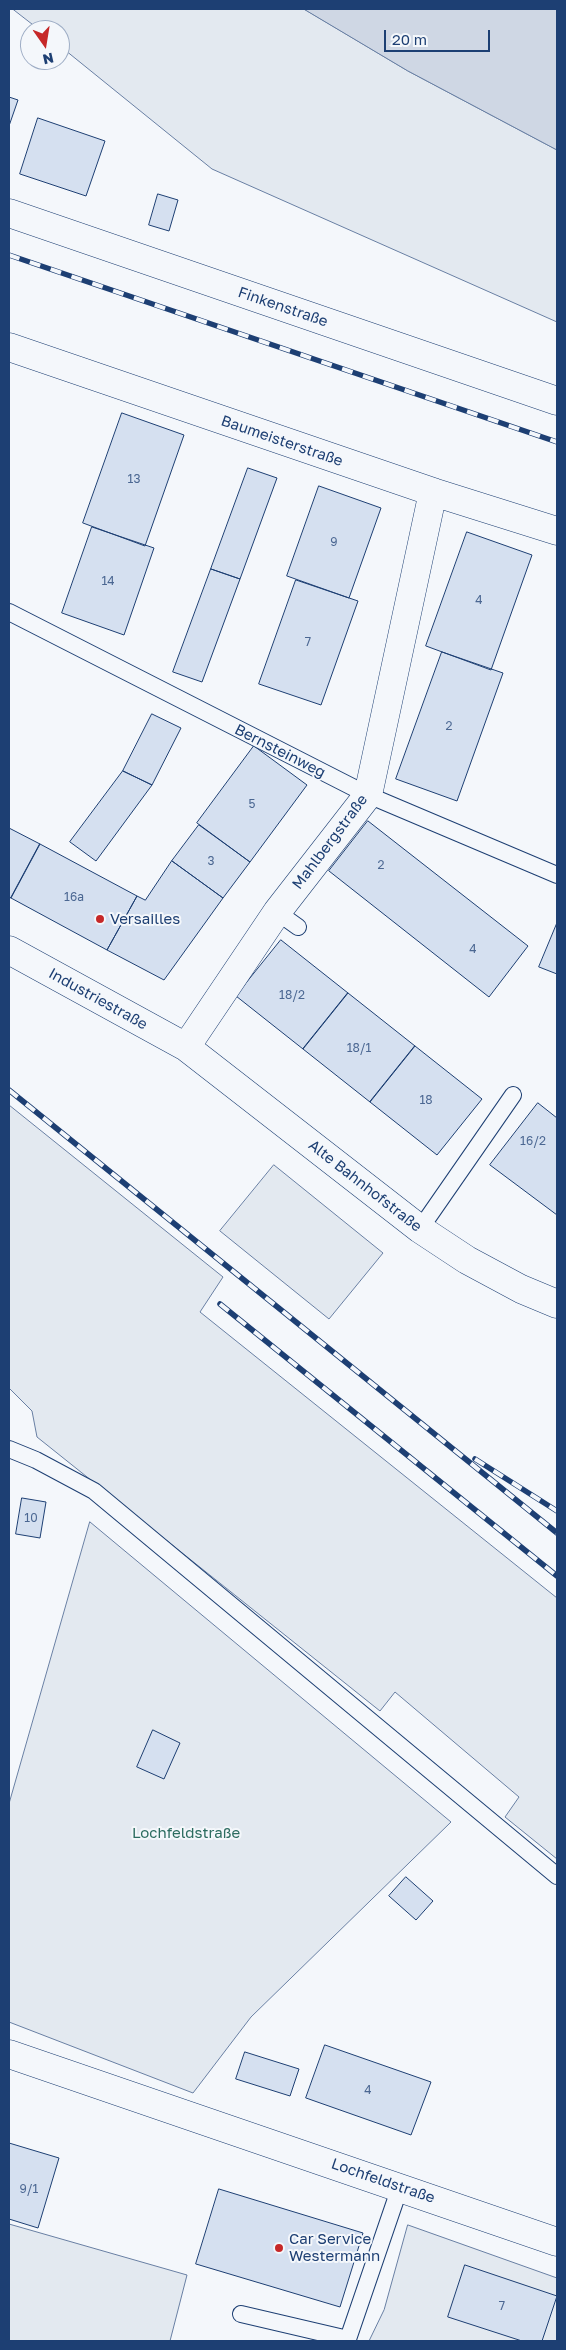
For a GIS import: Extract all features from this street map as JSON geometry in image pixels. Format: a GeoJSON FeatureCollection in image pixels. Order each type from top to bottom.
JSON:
{"type":"FeatureCollection","features":[{"type":"Feature","properties":{"kind":"street","name":"Finkenstraße"},"geometry":{"type":"LineString","coordinates":[[9,213],[557,401]]}},
{"type":"Feature","properties":{"kind":"street","name":"Baumeisterstraße"},"geometry":{"type":"LineString","coordinates":[[9,347],[433,492],[557,531]]}},
{"type":"Feature","properties":{"kind":"street","name":"Mahlbergstraße"},"geometry":{"type":"LineString","coordinates":[[186,1047],[288,919],[368,796],[433,492]]}},
{"type":"Feature","properties":{"kind":"street","name":"Industriestraße"},"geometry":{"type":"LineString","coordinates":[[9,950],[186,1047]]}},
{"type":"Feature","properties":{"kind":"street","name":"Alte Bahnhofstraße"},"geometry":{"type":"LineString","coordinates":[[186,1047],[420,1229],[467,1260],[521,1289],[557,1304]]}},
{"type":"Feature","properties":{"kind":"street","name":"Lochfeldstraße"},"geometry":{"type":"LineString","coordinates":[[9,2054],[557,2242]]}},
{"type":"Feature","properties":{"kind":"lane","name":"Bernsteinweg"},"geometry":{"type":"LineString","coordinates":[[9,612],[368,796],[557,875]]}},
{"type":"Feature","properties":{"kind":"lane"},"geometry":{"type":"LineString","coordinates":[[420,1229],[513,1095]]}},
{"type":"Feature","properties":{"kind":"lane"},"geometry":{"type":"LineString","coordinates":[[9,1449],[36,1460],[94,1491],[557,1876]]}},
{"type":"Feature","properties":{"kind":"lane"},"geometry":{"type":"LineString","coordinates":[[241,2314],[348,2339],[400,2187]]}},
{"type":"Feature","properties":{"kind":"green space"},"geometry":{"type":"Polygon","coordinates":[[[13,9],[304,9],[408,71],[557,150],[557,322],[212,169],[70,54],[70,20],[27,20],[13,9]]]}},
{"type":"Feature","properties":{"kind":"green space"},"geometry":{"type":"Polygon","coordinates":[[[9,1105],[223,1277],[200,1312],[557,1598],[557,1859],[505,1817],[519,1797],[395,1692],[380,1711],[37,1437],[32,1411],[9,1388],[9,1105]]]}},
{"type":"Feature","properties":{"kind":"green space"},"geometry":{"type":"Polygon","coordinates":[[[274,1165],[383,1253],[329,1319],[220,1231],[274,1165]]]}},
{"type":"Feature","properties":{"kind":"green space","name":"Lochfeldstraße"},"geometry":{"type":"Polygon","coordinates":[[[90,1522],[451,1822],[251,2017],[193,2093],[9,2022],[9,1804],[90,1522]]]}},
{"type":"Feature","properties":{"kind":"green space"},"geometry":{"type":"Polygon","coordinates":[[[9,2224],[187,2275],[170,2341],[9,2341],[9,2224]]]}},
{"type":"Feature","properties":{"kind":"green space"},"geometry":{"type":"Polygon","coordinates":[[[408,2225],[557,2278],[557,2341],[369,2341],[384,2310],[408,2225]]]}},
{"type":"Feature","properties":{"kind":"shaded area"},"geometry":{"type":"Polygon","coordinates":[[[304,9],[557,9],[557,150],[408,71],[304,9]]]}},
{"type":"Feature","properties":{"kind":"building"},"geometry":{"type":"Polygon","coordinates":[[[9,97],[18,100],[9,126],[9,97]]]}},
{"type":"Feature","properties":{"kind":"building"},"geometry":{"type":"Polygon","coordinates":[[[38,118],[105,141],[86,196],[20,174],[38,118]]]}},
{"type":"Feature","properties":{"kind":"building"},"geometry":{"type":"Polygon","coordinates":[[[158,194],[178,200],[169,231],[149,225],[158,194]]]}},
{"type":"Feature","properties":{"kind":"building"},"geometry":{"type":"Polygon","coordinates":[[[122,413],[184,435],[145,546],[83,523],[122,413]]]}},
{"type":"Feature","properties":{"kind":"building"},"geometry":{"type":"Polygon","coordinates":[[[248,468],[277,478],[240,579],[211,569],[248,468]]]}},
{"type":"Feature","properties":{"kind":"building"},"geometry":{"type":"Polygon","coordinates":[[[319,486],[381,508],[349,598],[287,576],[319,486]]]}},
{"type":"Feature","properties":{"kind":"building"},"geometry":{"type":"Polygon","coordinates":[[[92,527],[154,548],[124,635],[62,613],[92,527]]]}},
{"type":"Feature","properties":{"kind":"building"},"geometry":{"type":"Polygon","coordinates":[[[467,532],[532,555],[491,670],[426,646],[467,532]]]}},
{"type":"Feature","properties":{"kind":"building"},"geometry":{"type":"Polygon","coordinates":[[[211,569],[240,579],[202,682],[173,672],[211,569]]]}},
{"type":"Feature","properties":{"kind":"building"},"geometry":{"type":"Polygon","coordinates":[[[296,580],[358,601],[321,705],[259,684],[296,580]]]}},
{"type":"Feature","properties":{"kind":"building"},"geometry":{"type":"Polygon","coordinates":[[[442,652],[503,673],[457,801],[396,779],[442,652]]]}},
{"type":"Feature","properties":{"kind":"building"},"geometry":{"type":"Polygon","coordinates":[[[152,714],[181,728],[152,785],[123,771],[152,714]]]}},
{"type":"Feature","properties":{"kind":"building"},"geometry":{"type":"Polygon","coordinates":[[[254,746],[307,785],[250,862],[197,823],[254,746]]]}},
{"type":"Feature","properties":{"kind":"building"},"geometry":{"type":"Polygon","coordinates":[[[123,771],[152,785],[96,861],[70,842],[123,771]]]}},
{"type":"Feature","properties":{"kind":"building"},"geometry":{"type":"Polygon","coordinates":[[[368,821],[528,946],[489,997],[329,871],[368,821]]]}},
{"type":"Feature","properties":{"kind":"building"},"geometry":{"type":"Polygon","coordinates":[[[199,825],[250,862],[223,898],[172,861],[199,825]]]}},
{"type":"Feature","properties":{"kind":"building"},"geometry":{"type":"Polygon","coordinates":[[[9,828],[40,844],[11,898],[9,897],[9,828]]]}},
{"type":"Feature","properties":{"kind":"building"},"geometry":{"type":"Polygon","coordinates":[[[40,844],[137,896],[107,950],[11,898],[40,844]]]}},
{"type":"Feature","properties":{"kind":"building"},"geometry":{"type":"Polygon","coordinates":[[[172,861],[223,898],[164,980],[107,950],[137,896],[145,900],[172,861]]]}},
{"type":"Feature","properties":{"kind":"building"},"geometry":{"type":"Polygon","coordinates":[[[557,923],[557,974],[539,967],[557,923]]]}},
{"type":"Feature","properties":{"kind":"building"},"geometry":{"type":"Polygon","coordinates":[[[281,940],[348,993],[303,1049],[236,996],[281,940]]]}},
{"type":"Feature","properties":{"kind":"building"},"geometry":{"type":"Polygon","coordinates":[[[348,993],[415,1046],[370,1102],[303,1049],[348,993]]]}},
{"type":"Feature","properties":{"kind":"building"},"geometry":{"type":"Polygon","coordinates":[[[415,1046],[482,1099],[437,1155],[370,1102],[415,1046]]]}},
{"type":"Feature","properties":{"kind":"building"},"geometry":{"type":"Polygon","coordinates":[[[538,1103],[557,1118],[557,1215],[490,1165],[538,1103]]]}},
{"type":"Feature","properties":{"kind":"building"},"geometry":{"type":"Polygon","coordinates":[[[22,1498],[46,1502],[40,1538],[16,1534],[22,1498]]]}},
{"type":"Feature","properties":{"kind":"building"},"geometry":{"type":"Polygon","coordinates":[[[153,1730],[180,1743],[164,1779],[137,1767],[153,1730]]]}},
{"type":"Feature","properties":{"kind":"building"},"geometry":{"type":"Polygon","coordinates":[[[406,1877],[433,1901],[416,1920],[389,1896],[406,1877]]]}},
{"type":"Feature","properties":{"kind":"building"},"geometry":{"type":"Polygon","coordinates":[[[325,2045],[431,2082],[411,2135],[306,2098],[325,2045]]]}},
{"type":"Feature","properties":{"kind":"building"},"geometry":{"type":"Polygon","coordinates":[[[245,2052],[299,2069],[290,2096],[236,2079],[245,2052]]]}},
{"type":"Feature","properties":{"kind":"building"},"geometry":{"type":"Polygon","coordinates":[[[9,2143],[59,2158],[38,2228],[9,2219],[9,2143]]]}},
{"type":"Feature","properties":{"kind":"building","name":"Car Service Westermann"},"geometry":{"type":"Polygon","coordinates":[[[219,2189],[363,2233],[340,2307],[196,2264],[219,2189]]]}},
{"type":"Feature","properties":{"kind":"building"},"geometry":{"type":"Polygon","coordinates":[[[465,2265],[557,2296],[542,2341],[522,2341],[448,2317],[465,2265]]]}},
{"type":"Feature","properties":{"kind":"railway"},"geometry":{"type":"LineString","coordinates":[[9,255],[557,442]]}},
{"type":"Feature","properties":{"kind":"railway"},"geometry":{"type":"LineString","coordinates":[[9,1090],[557,1533]]}},
{"type":"Feature","properties":{"kind":"railway"},"geometry":{"type":"LineString","coordinates":[[220,1304],[557,1576]]}},
{"type":"Feature","properties":{"kind":"railway"},"geometry":{"type":"LineString","coordinates":[[475,1459],[557,1511]]}},
{"type":"Feature","properties":{"kind":"place","name":"Versailles"},"geometry":{"type":"Point","coordinates":[100,919]}},
{"type":"Feature","properties":{"kind":"place","name":"Car Service Westermann"},"geometry":{"type":"Point","coordinates":[279,2248]}}]}
